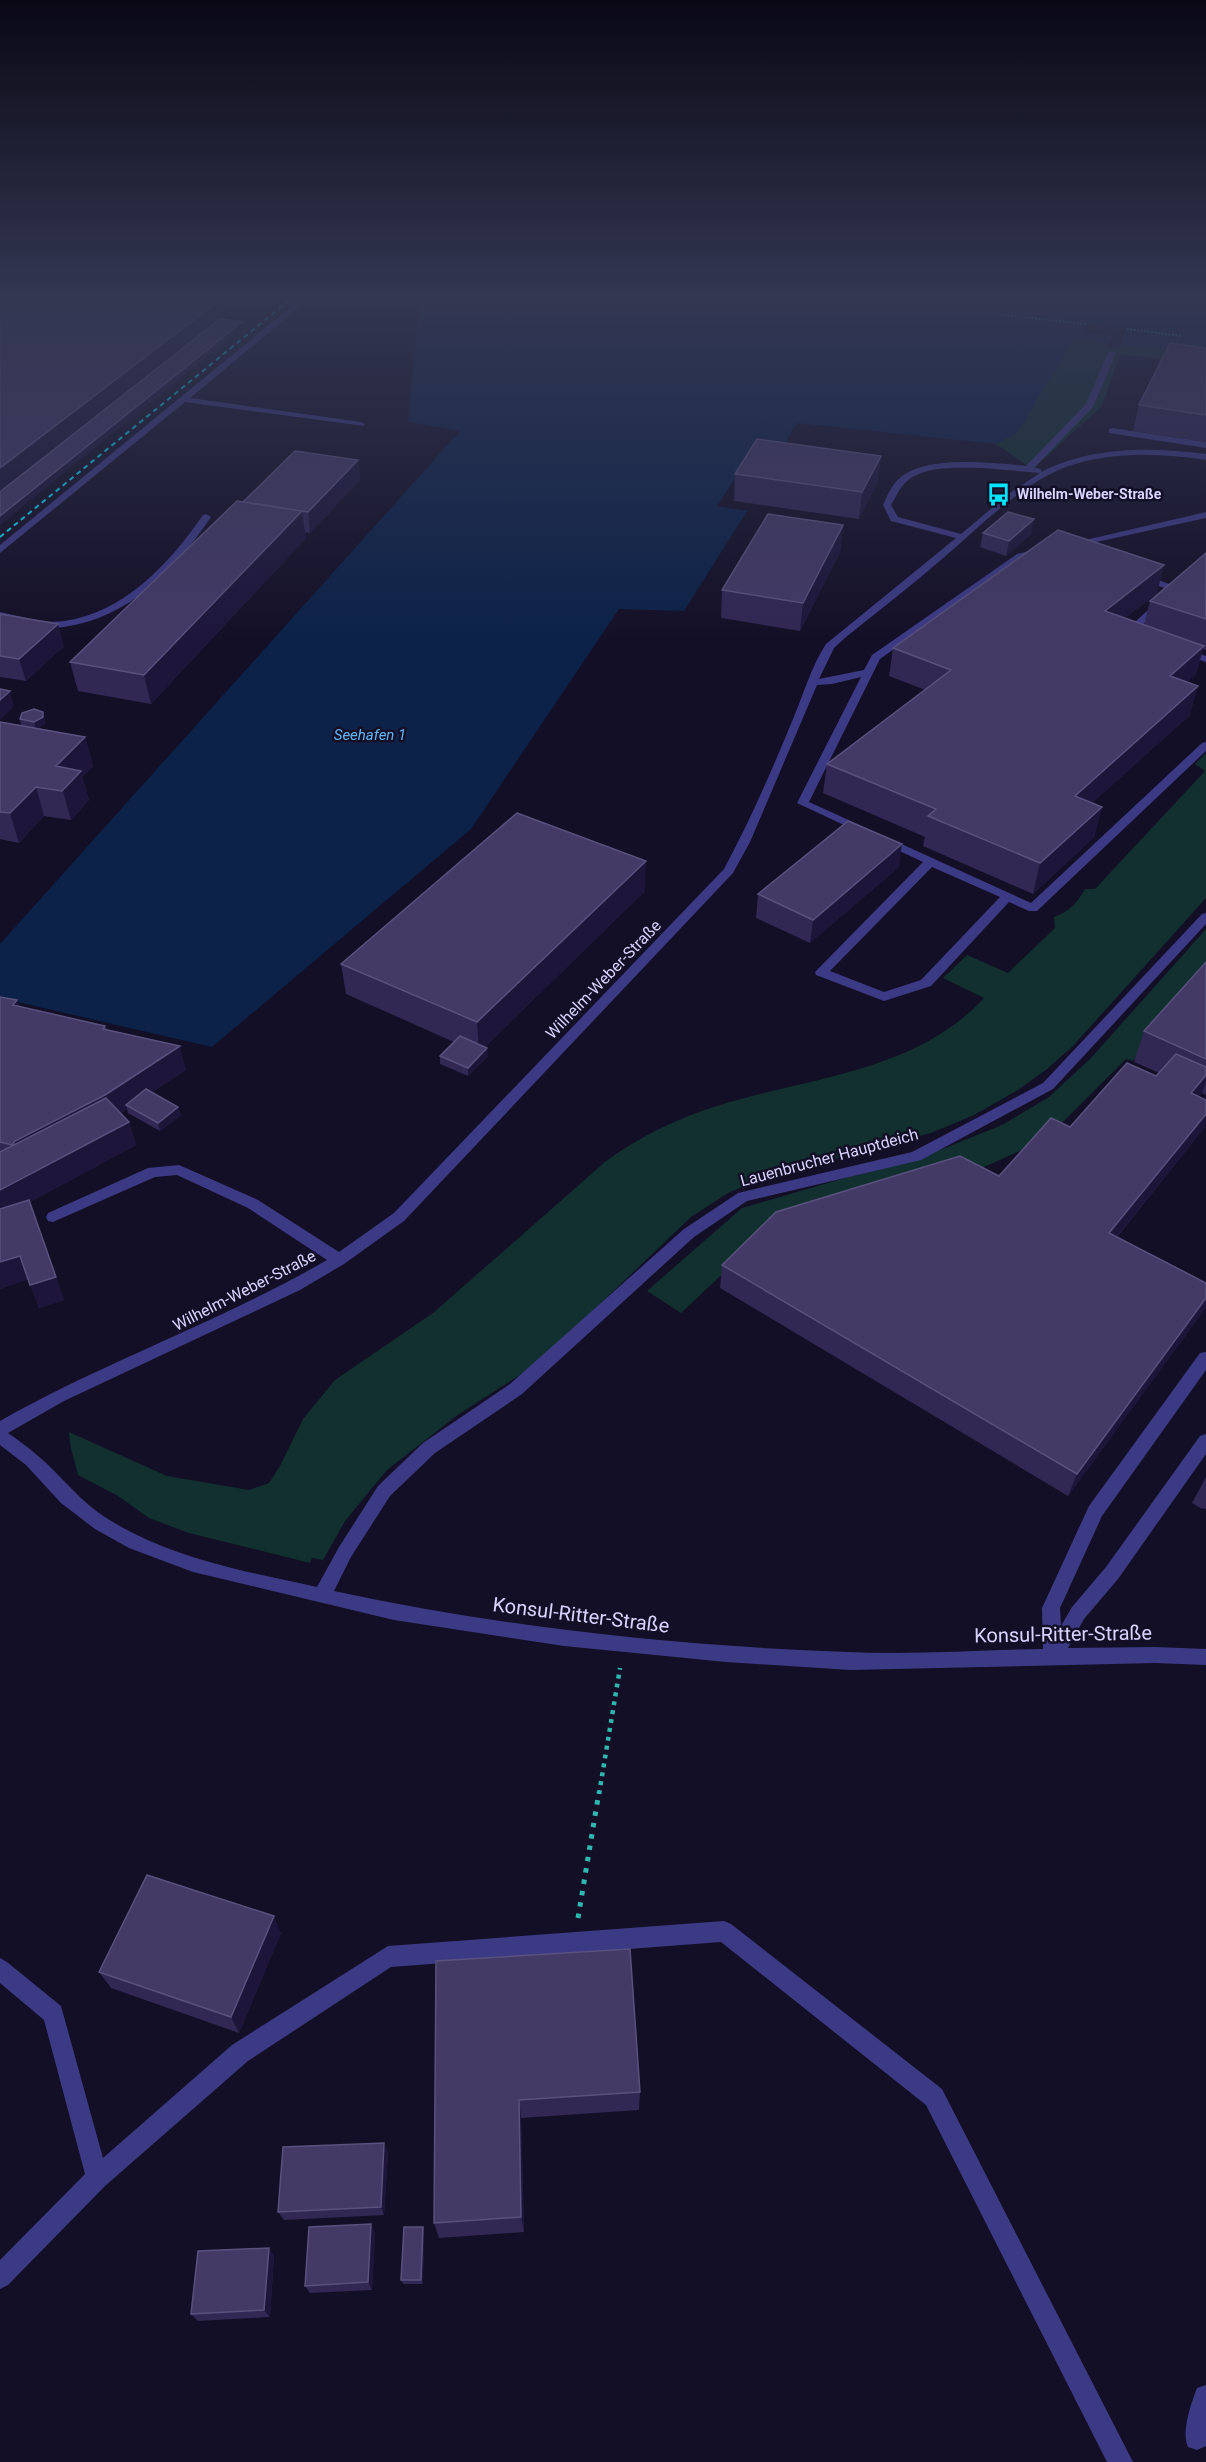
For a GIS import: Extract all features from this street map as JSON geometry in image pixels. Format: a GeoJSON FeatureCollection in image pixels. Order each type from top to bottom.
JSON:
{"type":"FeatureCollection","features":[{"type":"Feature","properties":{"kind":"street"},"geometry":{"type":"LineString","coordinates":[[0,550],[166,413]]}},
{"type":"Feature","properties":{"kind":"street"},"geometry":{"type":"LineString","coordinates":[[282,413],[361,424]]}},
{"type":"Feature","properties":{"kind":"street"},"geometry":{"type":"LineString","coordinates":[[1028,469],[1082,413]]}},
{"type":"Feature","properties":{"kind":"street"},"geometry":{"type":"LineString","coordinates":[[1112,431],[1206,445]]}},
{"type":"Feature","properties":{"kind":"street","name":"Wilhelm-Weber-Straße"},"geometry":{"type":"LineString","coordinates":[[0,1429],[58,1396],[295,1286],[339,1260],[399,1217],[729,870],[744,842],[830,646],[963,537],[1046,473],[1073,462],[1121,454],[1174,453],[1206,457]]}},
{"type":"Feature","properties":{"kind":"street"},"geometry":{"type":"LineString","coordinates":[[963,537],[894,519],[887,505],[898,486],[907,477],[929,469],[990,466],[1046,473]]}},
{"type":"Feature","properties":{"kind":"street"},"geometry":{"type":"LineString","coordinates":[[1206,514],[1020,556],[876,657],[803,803],[1033,908],[1206,745]]}},
{"type":"Feature","properties":{"kind":"street"},"geometry":{"type":"LineString","coordinates":[[0,615],[61,624],[101,614],[135,595],[188,545],[206,517]]}},
{"type":"Feature","properties":{"kind":"street"},"geometry":{"type":"LineString","coordinates":[[1058,547],[1080,555]]}},
{"type":"Feature","properties":{"kind":"street"},"geometry":{"type":"LineString","coordinates":[[1134,574],[1177,589],[1129,632],[1151,640]]}},
{"type":"Feature","properties":{"kind":"street"},"geometry":{"type":"LineString","coordinates":[[1173,647],[1206,659]]}},
{"type":"Feature","properties":{"kind":"street"},"geometry":{"type":"LineString","coordinates":[[813,682],[832,681],[868,672]]}},
{"type":"Feature","properties":{"kind":"street"},"geometry":{"type":"LineString","coordinates":[[931,861],[821,972],[884,997],[927,983],[1008,896]]}},
{"type":"Feature","properties":{"kind":"street","name":"Lauenbrucher Hauptdeich"},"geometry":{"type":"LineString","coordinates":[[322,1596],[345,1552],[384,1491],[429,1448],[516,1389],[689,1233],[743,1197],[916,1156],[1048,1086],[1206,917]]}},
{"type":"Feature","properties":{"kind":"street"},"geometry":{"type":"LineString","coordinates":[[53,1217],[100,1198],[153,1172],[179,1170],[253,1204],[339,1260]]}},
{"type":"Feature","properties":{"kind":"street"},"geometry":{"type":"LineString","coordinates":[[1053,1657],[1051,1608],[1095,1511],[1206,1358]]}},
{"type":"Feature","properties":{"kind":"street","name":"Konsul-Ritter-Straße"},"geometry":{"type":"LineString","coordinates":[[0,1436],[32,1460],[67,1498],[101,1524],[135,1543],[193,1564],[394,1612],[564,1638],[726,1654],[850,1661],[1155,1655],[1206,1657]]}},
{"type":"Feature","properties":{"kind":"street"},"geometry":{"type":"LineString","coordinates":[[1053,1657],[1078,1613],[1112,1573],[1206,1441]]}},
{"type":"Feature","properties":{"kind":"street"},"geometry":{"type":"LineString","coordinates":[[0,2277],[97,2178],[240,2053],[388,1957],[724,1931],[934,2097],[1120,2462]]}},
{"type":"Feature","properties":{"kind":"street"},"geometry":{"type":"LineString","coordinates":[[0,1970],[53,2014],[97,2178]]}},
{"type":"Feature","properties":{"kind":"street"},"geometry":{"type":"LineString","coordinates":[[1197,2438],[1206,2397]]}},
{"type":"Feature","properties":{"kind":"path"},"geometry":{"type":"LineString","coordinates":[[573,1942],[625,1644]]}},
{"type":"Feature","properties":{"kind":"green space"},"geometry":{"type":"Polygon","coordinates":[[[1029,413],[1094,413],[1036,466],[1035,471],[996,444],[1017,432],[1029,413]]]}},
{"type":"Feature","properties":{"kind":"green space"},"geometry":{"type":"Polygon","coordinates":[[[1206,753],[1206,898],[1073,1046],[1018,1090],[974,1115],[931,1133],[763,1178],[728,1193],[691,1217],[537,1364],[459,1414],[387,1470],[345,1521],[323,1560],[312,1558],[310,1563],[189,1533],[149,1518],[118,1496],[78,1475],[69,1432],[167,1476],[249,1490],[269,1483],[303,1419],[335,1380],[433,1313],[618,1153],[674,1122],[704,1110],[860,1069],[927,1042],[957,1023],[984,998],[943,978],[967,955],[1008,973],[1055,928],[1054,917],[1072,906],[1085,889],[1095,889],[1205,771],[1195,764],[1206,753]]]}},
{"type":"Feature","properties":{"kind":"green space"},"geometry":{"type":"Polygon","coordinates":[[[1206,929],[1206,975],[1133,1061],[1126,1059],[1046,1139],[964,1176],[763,1236],[681,1313],[647,1291],[742,1208],[940,1150],[1002,1125],[1049,1097],[1091,1058],[1206,929]]]}},
{"type":"Feature","properties":{"kind":"water","name":"Seehafen 1"},"geometry":{"type":"Polygon","coordinates":[[[409,413],[1029,413],[1017,433],[996,444],[797,423],[780,452],[746,462],[717,506],[747,511],[684,611],[619,609],[471,829],[212,1047],[0,998],[0,944],[460,431],[408,422],[409,413]]]}},
{"type":"Feature","properties":{"kind":"building"},"geometry":{"type":"Polygon","coordinates":[[[0,413],[72,413],[0,468],[0,413]]]}},
{"type":"Feature","properties":{"kind":"building"},"geometry":{"type":"Polygon","coordinates":[[[101,413],[129,413],[0,516],[0,492],[101,413]]]}},
{"type":"Feature","properties":{"kind":"building"},"geometry":{"type":"Polygon","coordinates":[[[757,439],[881,456],[862,492],[735,474],[757,439]]]}},
{"type":"Feature","properties":{"kind":"building"},"geometry":{"type":"Polygon","coordinates":[[[295,451],[358,460],[308,512],[243,502],[295,451]]]}},
{"type":"Feature","properties":{"kind":"building"},"geometry":{"type":"Polygon","coordinates":[[[237,501],[302,511],[144,675],[70,662],[237,501]]]}},
{"type":"Feature","properties":{"kind":"building"},"geometry":{"type":"Polygon","coordinates":[[[1008,512],[1034,519],[1009,541],[983,533],[1008,512]]]}},
{"type":"Feature","properties":{"kind":"building"},"geometry":{"type":"Polygon","coordinates":[[[768,514],[843,525],[803,603],[722,590],[768,514]]]}},
{"type":"Feature","properties":{"kind":"building"},"geometry":{"type":"Polygon","coordinates":[[[1058,530],[1164,565],[1105,611],[1204,646],[1170,676],[1198,686],[1075,796],[1102,807],[1040,863],[928,816],[936,809],[827,764],[951,670],[893,648],[1058,530]]]}},
{"type":"Feature","properties":{"kind":"building"},"geometry":{"type":"Polygon","coordinates":[[[1206,553],[1206,619],[1150,601],[1206,553]]]}},
{"type":"Feature","properties":{"kind":"building"},"geometry":{"type":"Polygon","coordinates":[[[0,614],[58,624],[19,659],[0,656],[0,614]]]}},
{"type":"Feature","properties":{"kind":"building"},"geometry":{"type":"Polygon","coordinates":[[[0,689],[10,691],[0,700],[0,689]]]}},
{"type":"Feature","properties":{"kind":"building"},"geometry":{"type":"Polygon","coordinates":[[[34,709],[43,712],[43,717],[34,722],[20,719],[22,713],[34,709]]]}},
{"type":"Feature","properties":{"kind":"building"},"geometry":{"type":"Polygon","coordinates":[[[0,722],[85,737],[56,766],[81,771],[62,791],[36,787],[10,813],[0,812],[0,722]]]}},
{"type":"Feature","properties":{"kind":"building"},"geometry":{"type":"Polygon","coordinates":[[[517,813],[646,861],[477,1022],[341,964],[517,813]]]}},
{"type":"Feature","properties":{"kind":"building"},"geometry":{"type":"Polygon","coordinates":[[[848,821],[902,844],[813,920],[758,894],[848,821]]]}},
{"type":"Feature","properties":{"kind":"building"},"geometry":{"type":"Polygon","coordinates":[[[1206,962],[1206,1059],[1144,1031],[1206,962]]]}},
{"type":"Feature","properties":{"kind":"building"},"geometry":{"type":"Polygon","coordinates":[[[0,997],[17,1000],[13,1005],[105,1026],[103,1029],[180,1046],[105,1095],[15,1141],[12,1145],[0,1142],[0,997]]]}},
{"type":"Feature","properties":{"kind":"building"},"geometry":{"type":"Polygon","coordinates":[[[460,1036],[487,1048],[468,1068],[440,1056],[460,1036]]]}},
{"type":"Feature","properties":{"kind":"building"},"geometry":{"type":"Polygon","coordinates":[[[1176,1054],[1206,1067],[1206,1075],[1191,1093],[1206,1100],[1206,1114],[1109,1233],[1206,1283],[1206,1298],[1077,1474],[722,1265],[776,1212],[960,1156],[999,1176],[1051,1118],[1070,1127],[1127,1063],[1156,1076],[1176,1054]]]}},
{"type":"Feature","properties":{"kind":"building"},"geometry":{"type":"Polygon","coordinates":[[[146,1089],[178,1107],[158,1123],[126,1105],[146,1089]]]}},
{"type":"Feature","properties":{"kind":"building"},"geometry":{"type":"Polygon","coordinates":[[[106,1098],[129,1122],[0,1190],[0,1152],[106,1098]]]}},
{"type":"Feature","properties":{"kind":"building"},"geometry":{"type":"Polygon","coordinates":[[[29,1200],[56,1277],[30,1285],[20,1256],[0,1262],[0,1209],[29,1200]]]}},
{"type":"Feature","properties":{"kind":"building"},"geometry":{"type":"Polygon","coordinates":[[[147,1875],[274,1916],[231,2017],[99,1972],[147,1875]]]}},
{"type":"Feature","properties":{"kind":"building"},"geometry":{"type":"Polygon","coordinates":[[[630,1949],[640,2092],[519,2100],[521,2217],[434,2223],[436,1961],[630,1949]]]}},
{"type":"Feature","properties":{"kind":"building"},"geometry":{"type":"Polygon","coordinates":[[[384,2143],[381,2207],[278,2212],[283,2147],[384,2143]]]}},
{"type":"Feature","properties":{"kind":"building"},"geometry":{"type":"Polygon","coordinates":[[[371,2224],[368,2282],[305,2286],[309,2227],[371,2224]]]}},
{"type":"Feature","properties":{"kind":"building"},"geometry":{"type":"Polygon","coordinates":[[[404,2227],[423,2227],[421,2280],[401,2280],[404,2227]]]}},
{"type":"Feature","properties":{"kind":"building"},"geometry":{"type":"Polygon","coordinates":[[[269,2248],[264,2310],[191,2314],[198,2251],[269,2248]]]}},
{"type":"Feature","properties":{"kind":"railway"},"geometry":{"type":"LineString","coordinates":[[0,537],[152,413]]}},
{"type":"Feature","properties":{"kind":"place","name":"Wilhelm-Weber-Straße"},"geometry":{"type":"Point","coordinates":[999,494]}}]}
